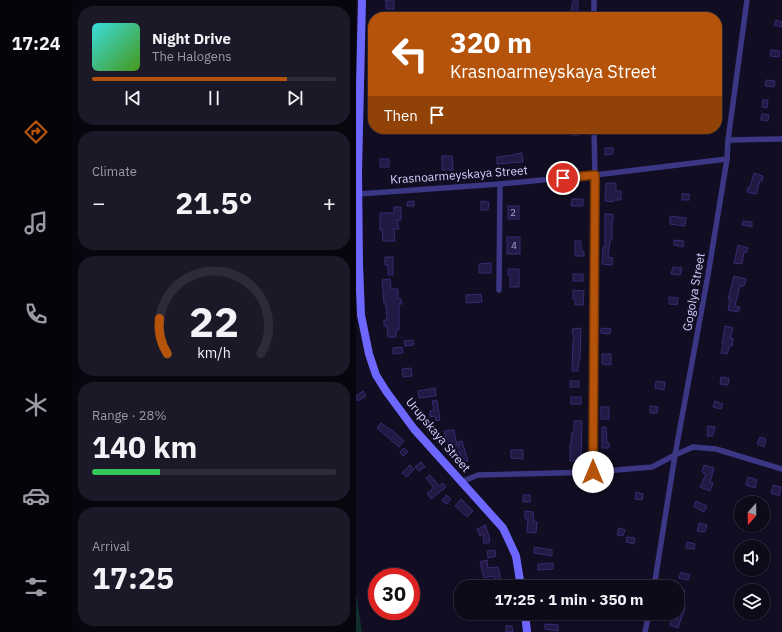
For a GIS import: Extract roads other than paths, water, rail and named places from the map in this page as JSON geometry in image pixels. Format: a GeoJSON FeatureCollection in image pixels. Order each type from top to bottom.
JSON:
{"type":"FeatureCollection","features":[{"type":"Feature","properties":{"kind":"street","name":"Urupskaya Street"},"geometry":{"type":"LineString","coordinates":[[362,0],[358,194],[358,316],[376,375],[414,429],[503,528],[516,556],[520,580]]}},
{"type":"Feature","properties":{"kind":"street"},"geometry":{"type":"LineString","coordinates":[[594,0],[594,12]]}},
{"type":"Feature","properties":{"kind":"street","name":"Gogolya Street"},"geometry":{"type":"LineString","coordinates":[[655,580],[675,455],[708,275],[727,159],[728,140],[747,0]]}},
{"type":"Feature","properties":{"kind":"street"},"geometry":{"type":"LineString","coordinates":[[593,472],[594,134]]}},
{"type":"Feature","properties":{"kind":"street"},"geometry":{"type":"LineString","coordinates":[[728,140],[782,139]]}},
{"type":"Feature","properties":{"kind":"street","name":"Krasnoarmeyskaya Street"},"geometry":{"type":"LineString","coordinates":[[358,194],[500,184],[595,175],[727,159]]}},
{"type":"Feature","properties":{"kind":"street"},"geometry":{"type":"LineString","coordinates":[[499,290],[500,184]]}},
{"type":"Feature","properties":{"kind":"street"},"geometry":{"type":"LineString","coordinates":[[461,482],[478,475],[593,472],[652,467],[694,447],[716,449],[782,469]]}},
{"type":"Feature","properties":{"kind":"street"},"geometry":{"type":"LineString","coordinates":[[525,620],[527,632]]}},
{"type":"Feature","properties":{"kind":"street"},"geometry":{"type":"LineString","coordinates":[[645,632],[648,620]]}}]}
